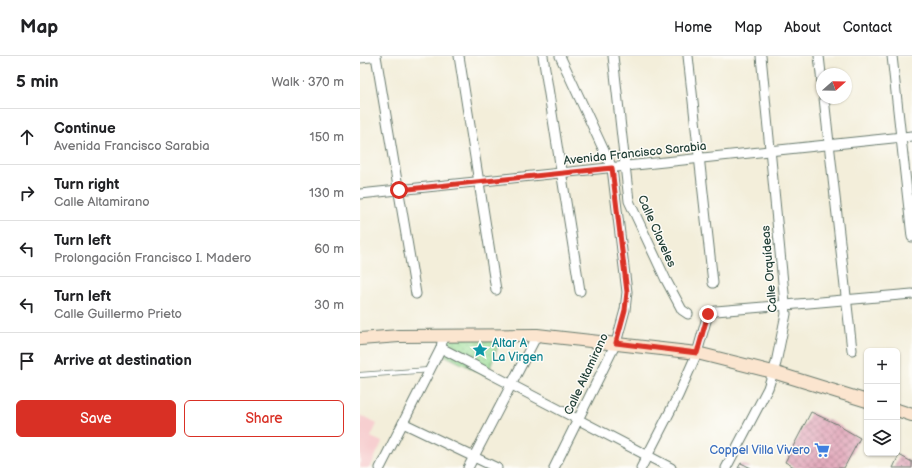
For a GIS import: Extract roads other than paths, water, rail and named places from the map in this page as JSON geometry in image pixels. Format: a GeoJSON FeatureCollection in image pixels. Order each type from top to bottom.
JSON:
{"type":"FeatureCollection","features":[{"type":"Feature","properties":{"kind":"main road"},"geometry":{"type":"LineString","coordinates":[[360,339],[537,335],[616,343],[697,353],[773,372],[864,400]]}},
{"type":"Feature","properties":{"kind":"main road"},"geometry":{"type":"LineString","coordinates":[[900,411],[912,415]]}},
{"type":"Feature","properties":{"kind":"street"},"geometry":{"type":"LineString","coordinates":[[360,57],[371,56]]}},
{"type":"Feature","properties":{"kind":"street"},"geometry":{"type":"LineString","coordinates":[[376,56],[416,294]]}},
{"type":"Feature","properties":{"kind":"street"},"geometry":{"type":"LineString","coordinates":[[459,56],[496,290]]}},
{"type":"Feature","properties":{"kind":"street"},"geometry":{"type":"LineString","coordinates":[[543,56],[580,291]]}},
{"type":"Feature","properties":{"kind":"street"},"geometry":{"type":"LineString","coordinates":[[560,56],[612,168]]}},
{"type":"Feature","properties":{"kind":"street","name":"Calle Claveles"},"geometry":{"type":"LineString","coordinates":[[613,56],[629,201],[672,292],[682,310],[688,314]]}},
{"type":"Feature","properties":{"kind":"street"},"geometry":{"type":"LineString","coordinates":[[688,56],[713,283]]}},
{"type":"Feature","properties":{"kind":"street","name":"Calle Orquídeas"},"geometry":{"type":"LineString","coordinates":[[726,468],[768,388],[786,314],[761,56]]}},
{"type":"Feature","properties":{"kind":"street"},"geometry":{"type":"LineString","coordinates":[[819,56],[820,68]]}},
{"type":"Feature","properties":{"kind":"street"},"geometry":{"type":"LineString","coordinates":[[892,56],[912,237]]}},
{"type":"Feature","properties":{"kind":"street"},"geometry":{"type":"LineString","coordinates":[[825,104],[852,350]]}},
{"type":"Feature","properties":{"kind":"street","name":"Avenida Francisco Sarabia"},"geometry":{"type":"LineString","coordinates":[[360,194],[912,136]]}},
{"type":"Feature","properties":{"kind":"street","name":"Calle Altamirano"},"geometry":{"type":"LineString","coordinates":[[554,468],[616,343],[625,310],[627,292],[612,168]]}},
{"type":"Feature","properties":{"kind":"street"},"geometry":{"type":"LineString","coordinates":[[641,468],[678,396],[697,353],[708,314],[716,311],[912,294]]}},
{"type":"Feature","properties":{"kind":"street"},"geometry":{"type":"LineString","coordinates":[[468,468],[537,335]]}},
{"type":"Feature","properties":{"kind":"street"},"geometry":{"type":"LineString","coordinates":[[380,468],[441,348],[442,336]]}},
{"type":"Feature","properties":{"kind":"street"},"geometry":{"type":"LineString","coordinates":[[441,348],[670,468]]}},
{"type":"Feature","properties":{"kind":"street"},"geometry":{"type":"LineString","coordinates":[[403,423],[497,468]]}},
{"type":"Feature","properties":{"kind":"lane"},"geometry":{"type":"LineString","coordinates":[[360,375],[430,370]]}},
{"type":"Feature","properties":{"kind":"place","name":"Altar A La Virgen"},"geometry":{"type":"Point","coordinates":[480,350]}},
{"type":"Feature","properties":{"kind":"place","name":"Coppel Villa Vivero"},"geometry":{"type":"Point","coordinates":[822,450]}}]}
